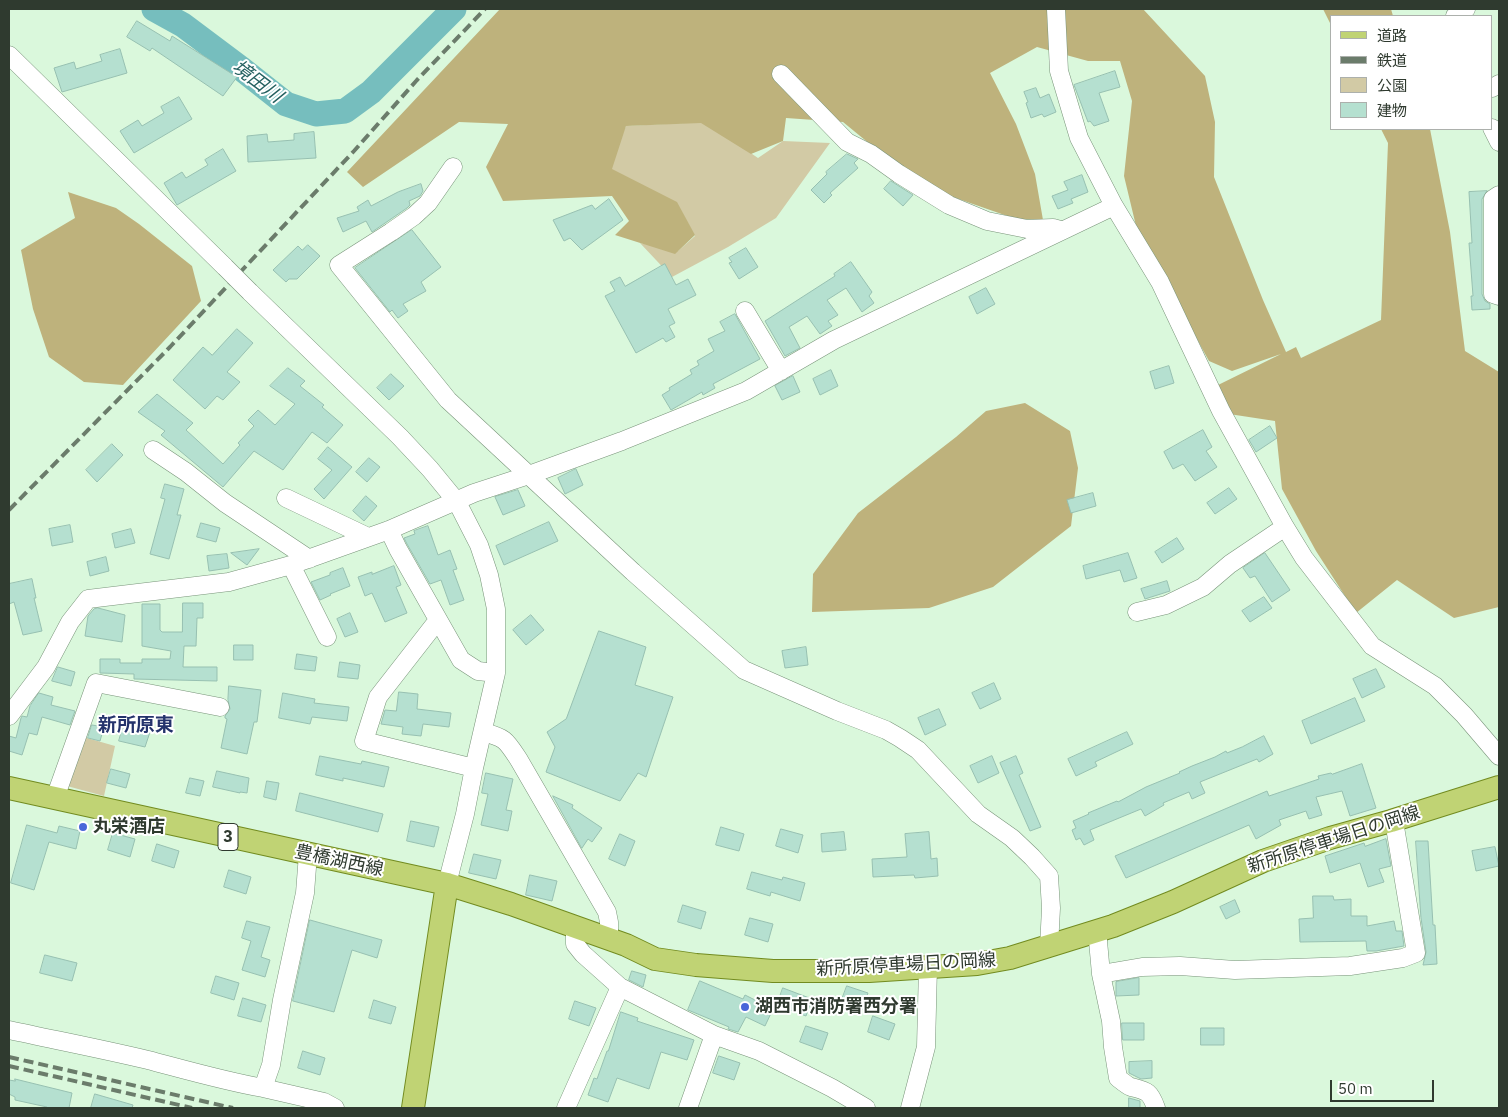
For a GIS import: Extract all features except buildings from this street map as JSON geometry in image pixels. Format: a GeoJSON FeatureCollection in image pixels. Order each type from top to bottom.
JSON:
{"type":"FeatureCollection","features":[{"type":"Feature","properties":{"kind":"main road","name":"新所原停車場日の岡線"},"geometry":{"type":"LineString","coordinates":[[447,884],[575,926],[626,945],[655,959],[696,965],[773,971],[869,971],[977,964],[1002,960],[1113,926],[1173,902],[1263,861],[1330,838],[1394,821],[1499,787]]}},
{"type":"Feature","properties":{"kind":"main road","name":"豊橋湖西線"},"geometry":{"type":"LineString","coordinates":[[9,788],[447,884]]}},
{"type":"Feature","properties":{"kind":"main road"},"geometry":{"type":"LineString","coordinates":[[413,1108],[447,884]]}},
{"type":"Feature","properties":{"kind":"street"},"geometry":{"type":"LineString","coordinates":[[1056,9],[1059,71],[1079,138],[1114,206],[1160,282],[1221,411],[1285,527],[1304,558],[1372,646],[1435,686],[1464,715],[1499,756]]}},
{"type":"Feature","properties":{"kind":"street"},"geometry":{"type":"LineString","coordinates":[[9,55],[400,437],[457,502],[479,545],[490,575],[496,617],[496,673],[465,814],[447,884]]}},
{"type":"Feature","properties":{"kind":"street"},"geometry":{"type":"LineString","coordinates":[[781,74],[847,142],[871,154],[949,205],[987,221],[1027,229],[1054,228],[1063,230]]}},
{"type":"Feature","properties":{"kind":"street"},"geometry":{"type":"LineString","coordinates":[[1493,130],[1499,142]]}},
{"type":"Feature","properties":{"kind":"street"},"geometry":{"type":"LineString","coordinates":[[453,167],[428,202],[414,216],[338,265],[448,400],[633,572],[744,670],[837,711],[886,730],[918,750],[978,814],[1012,838],[1032,857],[1048,876],[1051,908],[1048,947]]}},
{"type":"Feature","properties":{"kind":"street"},"geometry":{"type":"LineString","coordinates":[[1499,195],[1493,199],[1493,294],[1499,296]]}},
{"type":"Feature","properties":{"kind":"street"},"geometry":{"type":"LineString","coordinates":[[9,716],[46,667],[70,622],[88,599],[229,582],[291,565],[389,530],[412,518],[457,502],[474,493],[669,423],[746,391],[834,340],[1114,206]]}},
{"type":"Feature","properties":{"kind":"street"},"geometry":{"type":"LineString","coordinates":[[745,311],[781,371]]}},
{"type":"Feature","properties":{"kind":"street"},"geometry":{"type":"LineString","coordinates":[[153,450],[186,472],[225,503],[309,559]]}},
{"type":"Feature","properties":{"kind":"street"},"geometry":{"type":"LineString","coordinates":[[286,498],[368,537]]}},
{"type":"Feature","properties":{"kind":"street"},"geometry":{"type":"LineString","coordinates":[[1137,612],[1166,605],[1203,586],[1230,564],[1285,527]]}},
{"type":"Feature","properties":{"kind":"street"},"geometry":{"type":"LineString","coordinates":[[389,530],[461,660],[478,671],[496,673]]}},
{"type":"Feature","properties":{"kind":"street"},"geometry":{"type":"LineString","coordinates":[[291,565],[327,637]]}},
{"type":"Feature","properties":{"kind":"street"},"geometry":{"type":"LineString","coordinates":[[438,620],[378,697],[364,741],[474,768]]}},
{"type":"Feature","properties":{"kind":"street"},"geometry":{"type":"LineString","coordinates":[[56,798],[96,683],[220,706]]}},
{"type":"Feature","properties":{"kind":"street"},"geometry":{"type":"LineString","coordinates":[[483,732],[502,737],[514,752],[607,912],[609,940]]}},
{"type":"Feature","properties":{"kind":"street"},"geometry":{"type":"LineString","coordinates":[[1101,974],[1142,967],[1180,966],[1235,970],[1350,966],[1403,958],[1416,953],[1394,821]]}},
{"type":"Feature","properties":{"kind":"street"},"geometry":{"type":"LineString","coordinates":[[263,1088],[271,1065],[282,1000],[301,912],[308,854]]}},
{"type":"Feature","properties":{"kind":"street"},"geometry":{"type":"LineString","coordinates":[[575,926],[575,944],[583,954],[620,987],[714,1035],[759,1051],[832,1088],[866,1108]]}},
{"type":"Feature","properties":{"kind":"street"},"geometry":{"type":"LineString","coordinates":[[1097,930],[1101,974],[1111,1021],[1118,1078],[1129,1086],[1142,1088],[1152,1097],[1156,1108]]}},
{"type":"Feature","properties":{"kind":"street"},"geometry":{"type":"LineString","coordinates":[[910,1108],[926,1047],[928,968]]}},
{"type":"Feature","properties":{"kind":"street"},"geometry":{"type":"LineString","coordinates":[[566,1108],[620,987]]}},
{"type":"Feature","properties":{"kind":"street"},"geometry":{"type":"LineString","coordinates":[[9,1030],[324,1102],[335,1108]]}},
{"type":"Feature","properties":{"kind":"street"},"geometry":{"type":"LineString","coordinates":[[688,1108],[714,1035]]}},
{"type":"Feature","properties":{"kind":"green space"},"geometry":{"type":"Polygon","coordinates":[[[705,122],[758,158],[783,141],[830,143],[776,218],[728,247],[672,277],[640,243],[678,251],[695,236],[679,207],[607,168],[626,126],[705,122]]]}},
{"type":"Feature","properties":{"kind":"green space"},"geometry":{"type":"Polygon","coordinates":[[[80,736],[115,746],[104,796],[67,786],[80,736]]]}},
{"type":"Feature","properties":{"kind":"shaded area"},"geometry":{"type":"Polygon","coordinates":[[[500,9],[1143,9],[1205,76],[1215,122],[1214,177],[1286,352],[1296,347],[1301,358],[1381,320],[1388,143],[1382,130],[1430,130],[1450,232],[1465,351],[1499,372],[1499,607],[1454,618],[1397,580],[1356,613],[1316,551],[1282,489],[1275,421],[1229,414],[1214,387],[1281,354],[1232,371],[1209,361],[1137,230],[1124,176],[1132,101],[1120,61],[1088,61],[1037,47],[990,73],[1016,124],[1035,174],[1043,220],[1016,219],[950,196],[882,154],[843,122],[786,118],[783,141],[751,154],[701,123],[626,126],[612,169],[677,202],[695,235],[675,254],[615,235],[629,221],[612,196],[503,201],[486,167],[508,124],[459,122],[363,187],[347,172],[500,9]]]}},
{"type":"Feature","properties":{"kind":"shaded area"},"geometry":{"type":"Polygon","coordinates":[[[1323,9],[1391,9],[1393,15],[1330,15],[1330,23],[1323,9]]]}},
{"type":"Feature","properties":{"kind":"shaded area"},"geometry":{"type":"Polygon","coordinates":[[[68,192],[116,208],[192,266],[201,301],[123,385],[84,382],[49,357],[33,309],[21,250],[75,218],[68,192]]]}},
{"type":"Feature","properties":{"kind":"shaded area"},"geometry":{"type":"Polygon","coordinates":[[[1025,403],[1070,431],[1078,468],[1071,526],[993,587],[929,608],[812,612],[813,574],[858,513],[956,437],[986,411],[1025,403]]]}},
{"type":"Feature","properties":{"kind":"waterway","name":"境田川"},"geometry":{"type":"LineString","coordinates":[[154,9],[183,25],[286,104],[316,114],[345,111],[371,92],[454,9]]}},
{"type":"Feature","properties":{"kind":"railway"},"geometry":{"type":"LineString","coordinates":[[9,510],[170,347],[485,9]]}},
{"type":"Feature","properties":{"kind":"railway"},"geometry":{"type":"LineString","coordinates":[[9,1057],[233,1108]]}},
{"type":"Feature","properties":{"kind":"railway"},"geometry":{"type":"LineString","coordinates":[[9,1066],[192,1108]]}},
{"type":"Feature","properties":{"kind":"place","name":"丸栄酒店"},"geometry":{"type":"Point","coordinates":[83,827]}},
{"type":"Feature","properties":{"kind":"place","name":"湖西市消防署西分署"},"geometry":{"type":"Point","coordinates":[745,1007]}},
{"type":"Feature","properties":{"kind":"district","name":"新所原東"},"geometry":{"type":"Point","coordinates":[136,726]}}]}
